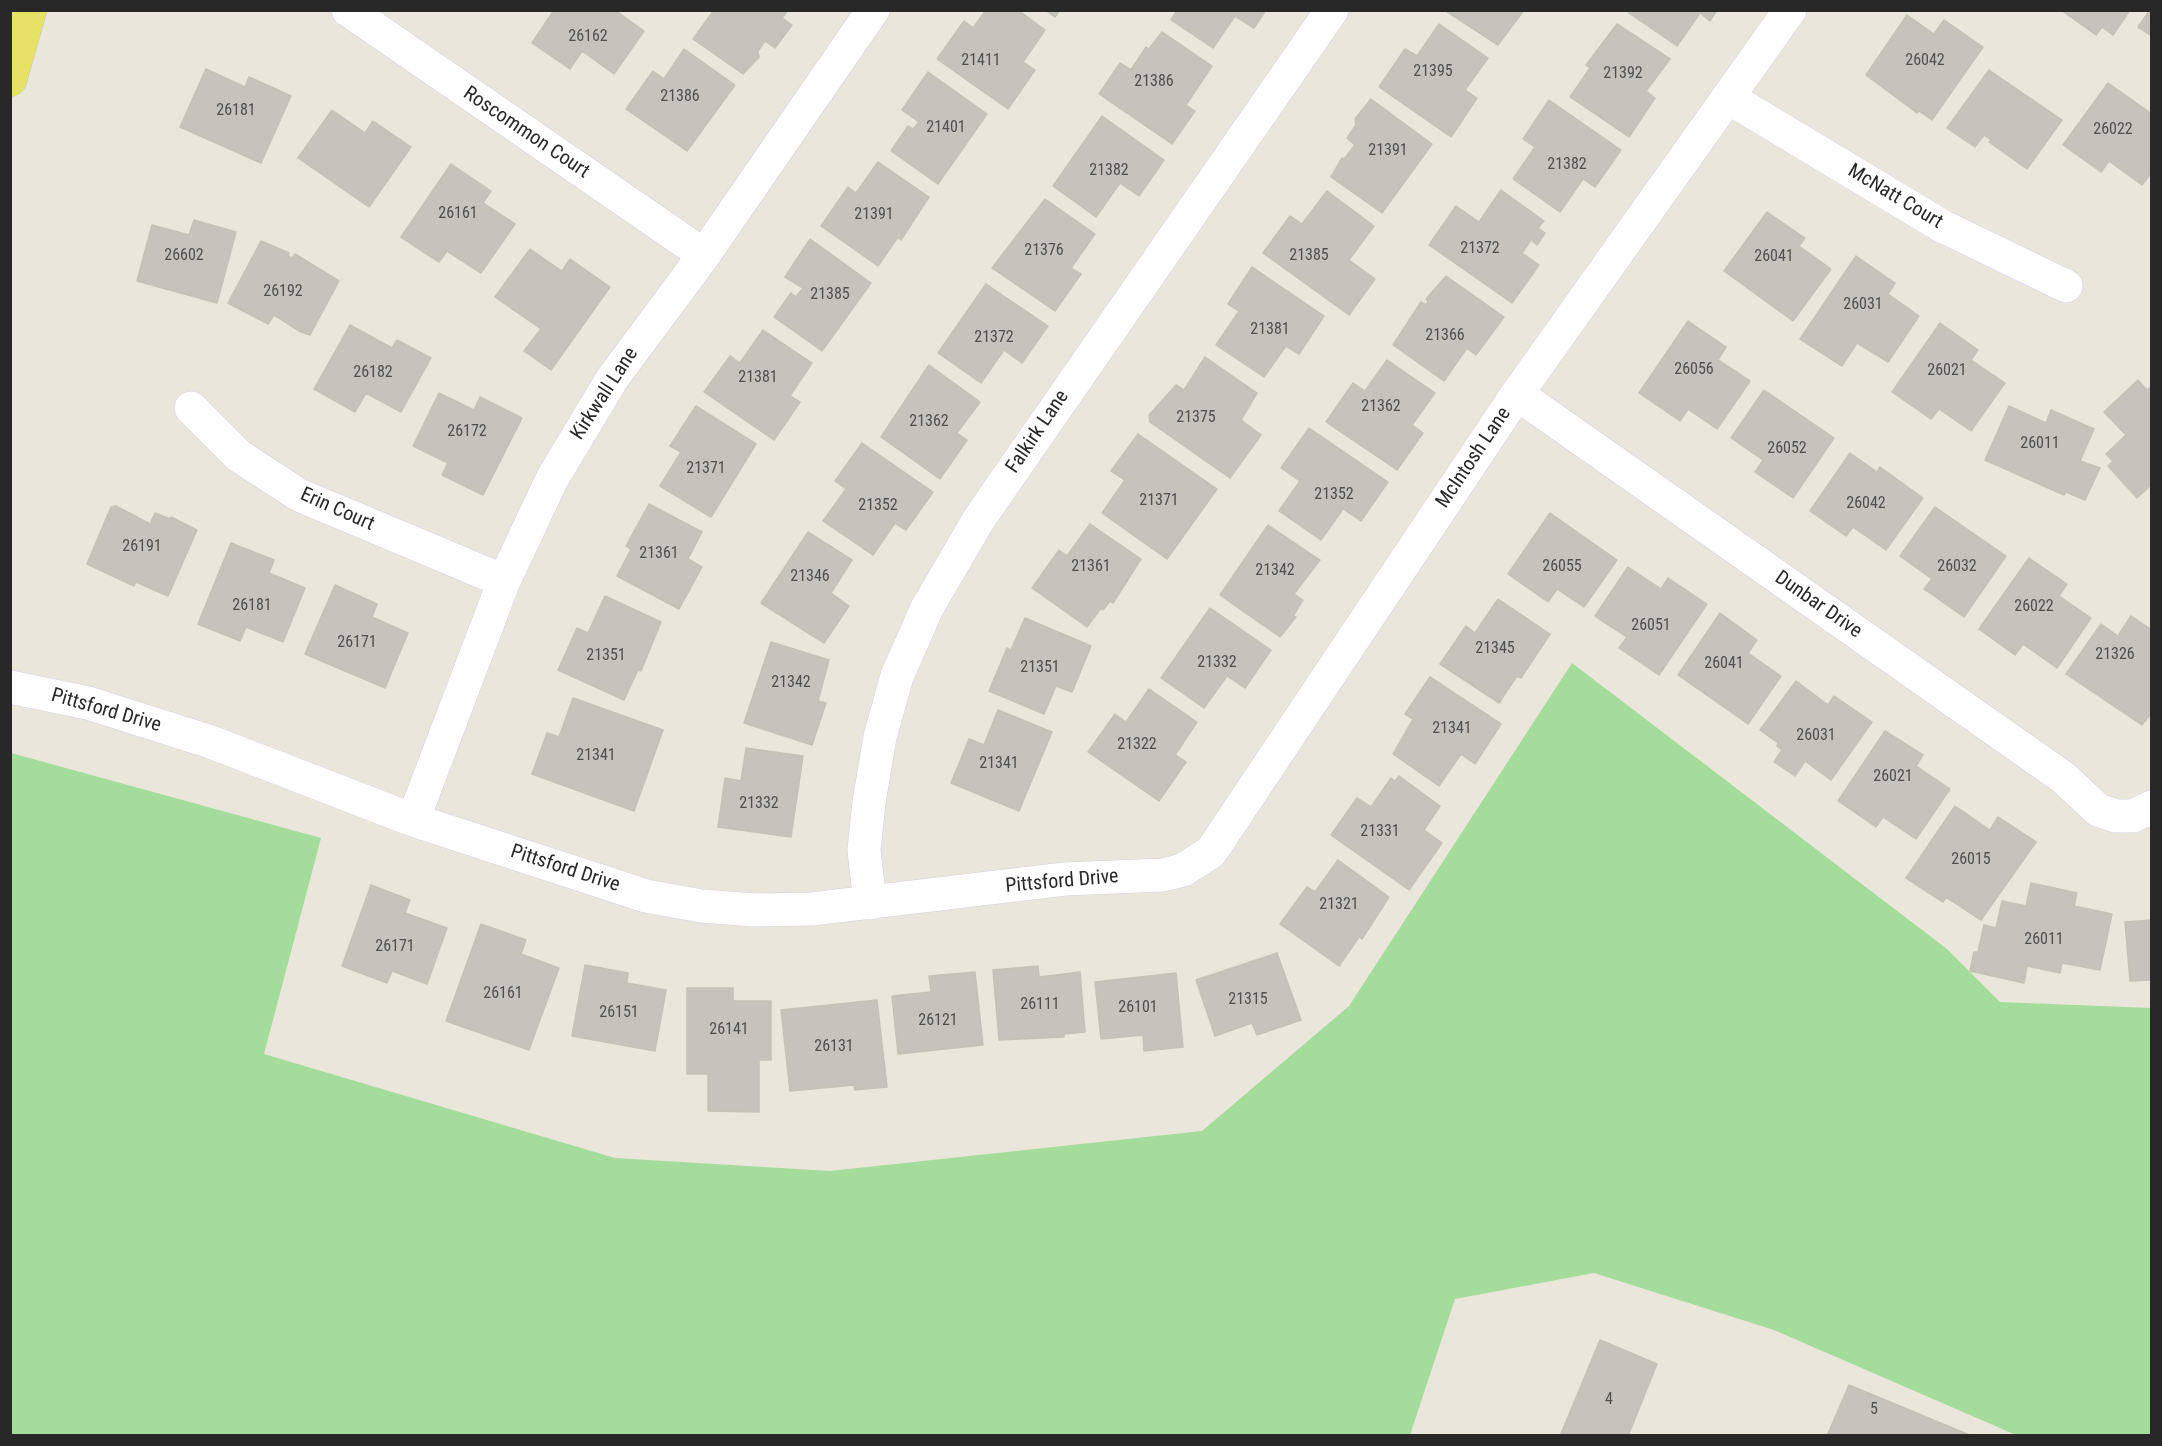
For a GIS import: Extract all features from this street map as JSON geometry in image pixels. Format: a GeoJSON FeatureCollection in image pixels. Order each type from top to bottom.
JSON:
{"type":"FeatureCollection","features":[{"type":"Feature","properties":{"kind":"main road"},"geometry":{"type":"LineString","coordinates":[[10,80],[30,10]]}},
{"type":"Feature","properties":{"kind":"street","name":"Roscommon Court"},"geometry":{"type":"LineString","coordinates":[[348,10],[704,255]]}},
{"type":"Feature","properties":{"kind":"street","name":"Kirkwall Lane"},"geometry":{"type":"LineString","coordinates":[[413,820],[504,581],[552,479],[612,379],[704,255],[873,10]]}},
{"type":"Feature","properties":{"kind":"street","name":"Falkirk Lane"},"geometry":{"type":"LineString","coordinates":[[870,903],[864,850],[880,737],[897,676],[927,608],[979,519],[1332,10]]}},
{"type":"Feature","properties":{"kind":"street","name":"McIntosh Lane"},"geometry":{"type":"LineString","coordinates":[[1143,875],[1163,875],[1182,870],[1211,852],[1517,394],[1790,10]]}},
{"type":"Feature","properties":{"kind":"street","name":"McNatt Court"},"geometry":{"type":"LineString","coordinates":[[1729,98],[1942,226],[2066,286]]}},
{"type":"Feature","properties":{"kind":"street","name":"Dunbar Drive"},"geometry":{"type":"LineString","coordinates":[[1517,394],[2064,778],[2098,810],[2116,816],[2133,816],[2151,807]]}},
{"type":"Feature","properties":{"kind":"street","name":"Erin Court"},"geometry":{"type":"LineString","coordinates":[[191,408],[239,456],[299,495],[504,581]]}},
{"type":"Feature","properties":{"kind":"street","name":"Pittsford Drive"},"geometry":{"type":"LineString","coordinates":[[10,687],[88,703],[211,742],[413,820],[646,896],[701,906],[755,910],[812,909],[1065,879],[1143,875]]}},
{"type":"Feature","properties":{"kind":"green space"},"geometry":{"type":"Polygon","coordinates":[[[1572,663],[1947,949],[2000,1002],[2151,1008],[2151,1435],[2016,1435],[1774,1330],[1594,1273],[1455,1299],[1410,1435],[11,1435],[11,753],[321,838],[264,1054],[615,1158],[830,1171],[1202,1131],[1349,1006],[1572,663]]]}},
{"type":"Feature","properties":{"kind":"building"},"geometry":{"type":"Polygon","coordinates":[[[554,10],[615,10],[644,31],[614,74],[582,51],[570,69],[532,43],[554,10]]]}},
{"type":"Feature","properties":{"kind":"building"},"geometry":{"type":"Polygon","coordinates":[[[714,10],[788,10],[782,18],[792,25],[775,48],[765,41],[758,51],[759,57],[743,74],[693,39],[714,10]]]}},
{"type":"Feature","properties":{"kind":"building"},"geometry":{"type":"Polygon","coordinates":[[[986,10],[1018,10],[1045,30],[1023,62],[1035,70],[1008,109],[937,59],[964,21],[973,28],[986,10]]]}},
{"type":"Feature","properties":{"kind":"building"},"geometry":{"type":"Polygon","coordinates":[[[1045,10],[1060,10],[1055,17],[1045,10]]]}},
{"type":"Feature","properties":{"kind":"building"},"geometry":{"type":"Polygon","coordinates":[[[1177,10],[1266,10],[1254,28],[1235,16],[1213,48],[1171,20],[1177,10]]]}},
{"type":"Feature","properties":{"kind":"building"},"geometry":{"type":"Polygon","coordinates":[[[1446,10],[1524,10],[1498,45],[1446,11],[1446,10]]]}},
{"type":"Feature","properties":{"kind":"building"},"geometry":{"type":"Polygon","coordinates":[[[1630,10],[1717,10],[1710,21],[1700,13],[1677,46],[1629,13],[1630,10]]]}},
{"type":"Feature","properties":{"kind":"building"},"geometry":{"type":"Polygon","coordinates":[[[2061,10],[2130,10],[2113,35],[2102,27],[2096,35],[2061,10]]]}},
{"type":"Feature","properties":{"kind":"building"},"geometry":{"type":"Polygon","coordinates":[[[2152,10],[2152,36],[2138,27],[2152,10]]]}},
{"type":"Feature","properties":{"kind":"building"},"geometry":{"type":"Polygon","coordinates":[[[1907,15],[1934,34],[1944,20],[1983,47],[1932,120],[1919,111],[1917,113],[1866,75],[1907,15]]]}},
{"type":"Feature","properties":{"kind":"building"},"geometry":{"type":"Polygon","coordinates":[[[1439,24],[1488,58],[1465,90],[1477,98],[1451,137],[1379,87],[1405,49],[1417,56],[1439,24]]]}},
{"type":"Feature","properties":{"kind":"building"},"geometry":{"type":"Polygon","coordinates":[[[1617,24],[1670,59],[1646,91],[1655,98],[1629,137],[1570,97],[1590,68],[1586,65],[1617,24]]]}},
{"type":"Feature","properties":{"kind":"building"},"geometry":{"type":"Polygon","coordinates":[[[1162,32],[1212,66],[1186,105],[1195,111],[1172,144],[1099,94],[1120,63],[1131,70],[1146,47],[1149,49],[1162,32]]]}},
{"type":"Feature","properties":{"kind":"building"},"geometry":{"type":"Polygon","coordinates":[[[684,49],[735,85],[687,151],[626,109],[653,71],[664,79],[684,49]]]}},
{"type":"Feature","properties":{"kind":"building"},"geometry":{"type":"Polygon","coordinates":[[[206,69],[245,87],[249,77],[291,96],[261,163],[180,127],[206,69]]]}},
{"type":"Feature","properties":{"kind":"building"},"geometry":{"type":"Polygon","coordinates":[[[1989,70],[2062,120],[2027,169],[1989,142],[1991,140],[1984,135],[1975,147],[1947,128],[1989,70]]]}},
{"type":"Feature","properties":{"kind":"building"},"geometry":{"type":"Polygon","coordinates":[[[928,72],[987,114],[938,184],[891,151],[908,126],[913,129],[919,122],[902,110],[928,72]]]}},
{"type":"Feature","properties":{"kind":"building"},"geometry":{"type":"Polygon","coordinates":[[[2108,83],[2152,114],[2152,172],[2142,185],[2109,161],[2101,172],[2063,145],[2108,83]]]}},
{"type":"Feature","properties":{"kind":"building"},"geometry":{"type":"Polygon","coordinates":[[[1371,99],[1432,144],[1382,213],[1331,177],[1342,158],[1344,159],[1355,145],[1347,138],[1356,125],[1355,119],[1371,99]]]}},
{"type":"Feature","properties":{"kind":"building"},"geometry":{"type":"Polygon","coordinates":[[[1549,100],[1621,150],[1595,187],[1583,179],[1560,212],[1513,179],[1535,147],[1523,139],[1549,100]]]}},
{"type":"Feature","properties":{"kind":"building"},"geometry":{"type":"Polygon","coordinates":[[[332,110],[365,133],[373,121],[411,147],[369,207],[298,158],[332,110]]]}},
{"type":"Feature","properties":{"kind":"building"},"geometry":{"type":"Polygon","coordinates":[[[1102,116],[1164,160],[1139,196],[1120,183],[1096,217],[1053,186],[1102,116]]]}},
{"type":"Feature","properties":{"kind":"building"},"geometry":{"type":"Polygon","coordinates":[[[878,162],[929,197],[901,240],[898,237],[878,266],[821,226],[848,187],[856,193],[878,162]]]}},
{"type":"Feature","properties":{"kind":"building"},"geometry":{"type":"Polygon","coordinates":[[[451,164],[491,191],[483,203],[515,224],[481,273],[447,251],[439,262],[401,237],[451,164]]]}},
{"type":"Feature","properties":{"kind":"building"},"geometry":{"type":"Polygon","coordinates":[[[1501,190],[1544,221],[1538,228],[1545,233],[1537,245],[1531,240],[1522,253],[1539,265],[1512,303],[1429,245],[1456,206],[1479,222],[1501,190]]]}},
{"type":"Feature","properties":{"kind":"building"},"geometry":{"type":"Polygon","coordinates":[[[1327,191],[1374,226],[1349,260],[1375,279],[1349,315],[1263,253],[1290,216],[1302,224],[1327,191]]]}},
{"type":"Feature","properties":{"kind":"building"},"geometry":{"type":"Polygon","coordinates":[[[1045,199],[1095,234],[1071,268],[1081,274],[1055,311],[992,268],[1045,199]]]}},
{"type":"Feature","properties":{"kind":"building"},"geometry":{"type":"Polygon","coordinates":[[[1767,212],[1805,238],[1799,246],[1831,269],[1793,321],[1724,271],[1767,212]]]}},
{"type":"Feature","properties":{"kind":"building"},"geometry":{"type":"Polygon","coordinates":[[[194,220],[236,232],[217,303],[137,281],[152,225],[189,235],[194,220]]]}},
{"type":"Feature","properties":{"kind":"building"},"geometry":{"type":"Polygon","coordinates":[[[810,239],[871,283],[822,351],[774,317],[791,293],[796,297],[803,288],[785,277],[810,239]]]}},
{"type":"Feature","properties":{"kind":"building"},"geometry":{"type":"Polygon","coordinates":[[[261,241],[289,253],[288,256],[292,258],[295,254],[339,281],[310,335],[274,315],[268,324],[228,303],[261,241]]]}},
{"type":"Feature","properties":{"kind":"building"},"geometry":{"type":"Polygon","coordinates":[[[530,249],[562,271],[570,259],[610,287],[551,370],[524,351],[541,329],[495,297],[530,249]]]}},
{"type":"Feature","properties":{"kind":"building"},"geometry":{"type":"Polygon","coordinates":[[[1856,256],[1895,283],[1888,294],[1919,316],[1888,362],[1857,343],[1842,366],[1800,339],[1856,256]]]}},
{"type":"Feature","properties":{"kind":"building"},"geometry":{"type":"Polygon","coordinates":[[[1252,267],[1324,316],[1299,354],[1286,346],[1264,377],[1216,345],[1239,311],[1228,304],[1252,267]]]}},
{"type":"Feature","properties":{"kind":"building"},"geometry":{"type":"Polygon","coordinates":[[[1446,276],[1504,317],[1476,355],[1467,348],[1444,381],[1393,345],[1421,302],[1426,305],[1428,301],[1426,299],[1446,276]]]}},
{"type":"Feature","properties":{"kind":"building"},"geometry":{"type":"Polygon","coordinates":[[[986,284],[1048,326],[1022,363],[1004,350],[981,383],[938,353],[986,284]]]}},
{"type":"Feature","properties":{"kind":"building"},"geometry":{"type":"Polygon","coordinates":[[[1688,321],[1726,347],[1718,360],[1750,381],[1717,429],[1688,409],[1680,421],[1639,393],[1688,321]]]}},
{"type":"Feature","properties":{"kind":"building"},"geometry":{"type":"Polygon","coordinates":[[[1940,323],[1978,350],[1971,360],[2005,383],[1971,431],[1939,409],[1931,419],[1892,392],[1940,323]]]}},
{"type":"Feature","properties":{"kind":"building"},"geometry":{"type":"Polygon","coordinates":[[[350,325],[392,348],[397,340],[431,358],[401,412],[366,393],[355,412],[314,389],[350,325]]]}},
{"type":"Feature","properties":{"kind":"building"},"geometry":{"type":"Polygon","coordinates":[[[763,330],[812,363],[790,396],[800,402],[774,440],[704,392],[730,356],[740,363],[763,330]]]}},
{"type":"Feature","properties":{"kind":"building"},"geometry":{"type":"Polygon","coordinates":[[[1205,357],[1257,393],[1241,420],[1261,435],[1230,478],[1150,422],[1149,415],[1176,385],[1184,390],[1205,357]]]}},
{"type":"Feature","properties":{"kind":"building"},"geometry":{"type":"Polygon","coordinates":[[[1387,360],[1435,393],[1412,425],[1423,433],[1397,470],[1326,422],[1353,383],[1365,391],[1387,360]]]}},
{"type":"Feature","properties":{"kind":"building"},"geometry":{"type":"Polygon","coordinates":[[[929,365],[980,402],[957,433],[967,440],[940,479],[881,437],[929,365]]]}},
{"type":"Feature","properties":{"kind":"building"},"geometry":{"type":"Polygon","coordinates":[[[2138,380],[2147,390],[2152,386],[2152,484],[2137,498],[2108,466],[2113,461],[2106,454],[2126,435],[2104,412],[2138,380]]]}},
{"type":"Feature","properties":{"kind":"building"},"geometry":{"type":"Polygon","coordinates":[[[1764,390],[1834,438],[1793,498],[1755,472],[1763,460],[1731,438],[1764,390]]]}},
{"type":"Feature","properties":{"kind":"building"},"geometry":{"type":"Polygon","coordinates":[[[439,393],[474,410],[480,397],[522,418],[483,495],[442,475],[448,463],[413,446],[439,393]]]}},
{"type":"Feature","properties":{"kind":"building"},"geometry":{"type":"Polygon","coordinates":[[[696,406],[756,444],[711,517],[660,486],[681,452],[670,446],[696,406]]]}},
{"type":"Feature","properties":{"kind":"building"},"geometry":{"type":"Polygon","coordinates":[[[2009,406],[2046,423],[2051,410],[2094,429],[2080,461],[2100,468],[2085,500],[2066,492],[2064,495],[1985,460],[2009,406]]]}},
{"type":"Feature","properties":{"kind":"building"},"geometry":{"type":"Polygon","coordinates":[[[1309,428],[1388,482],[1361,521],[1343,509],[1321,540],[1279,511],[1300,481],[1281,468],[1309,428]]]}},
{"type":"Feature","properties":{"kind":"building"},"geometry":{"type":"Polygon","coordinates":[[[1138,434],[1217,489],[1167,559],[1102,513],[1125,480],[1111,471],[1138,434]]]}},
{"type":"Feature","properties":{"kind":"building"},"geometry":{"type":"Polygon","coordinates":[[[862,443],[933,492],[906,530],[895,523],[873,555],[823,521],[846,489],[835,481],[862,443]]]}},
{"type":"Feature","properties":{"kind":"building"},"geometry":{"type":"Polygon","coordinates":[[[1850,453],[1877,472],[1880,467],[1923,498],[1886,550],[1853,527],[1846,536],[1810,511],[1850,453]]]}},
{"type":"Feature","properties":{"kind":"building"},"geometry":{"type":"Polygon","coordinates":[[[649,504],[702,532],[688,559],[702,567],[679,609],[617,576],[631,549],[626,546],[649,504]]]}},
{"type":"Feature","properties":{"kind":"building"},"geometry":{"type":"Polygon","coordinates":[[[116,506],[150,524],[155,513],[170,519],[171,517],[197,530],[168,596],[136,582],[134,586],[87,564],[111,507],[116,506]]]}},
{"type":"Feature","properties":{"kind":"building"},"geometry":{"type":"Polygon","coordinates":[[[1935,507],[2006,556],[1964,617],[1924,589],[1932,579],[1900,556],[1935,507]]]}},
{"type":"Feature","properties":{"kind":"building"},"geometry":{"type":"Polygon","coordinates":[[[1550,513],[1617,560],[1584,607],[1557,589],[1548,602],[1508,574],[1550,513]]]}},
{"type":"Feature","properties":{"kind":"building"},"geometry":{"type":"Polygon","coordinates":[[[1090,524],[1141,559],[1113,603],[1110,601],[1103,610],[1101,608],[1087,627],[1032,588],[1059,550],[1067,556],[1090,524]]]}},
{"type":"Feature","properties":{"kind":"building"},"geometry":{"type":"Polygon","coordinates":[[[1268,525],[1320,560],[1294,594],[1303,600],[1293,616],[1296,617],[1280,637],[1220,595],[1268,525]]]}},
{"type":"Feature","properties":{"kind":"building"},"geometry":{"type":"Polygon","coordinates":[[[808,532],[852,560],[831,593],[849,606],[824,643],[761,603],[808,532]]]}},
{"type":"Feature","properties":{"kind":"building"},"geometry":{"type":"Polygon","coordinates":[[[231,543],[274,560],[269,573],[305,588],[283,642],[246,627],[240,641],[198,624],[231,543]]]}},
{"type":"Feature","properties":{"kind":"building"},"geometry":{"type":"Polygon","coordinates":[[[2029,558],[2067,584],[2059,596],[2091,618],[2057,668],[2023,644],[2015,655],[1979,629],[2029,558]]]}},
{"type":"Feature","properties":{"kind":"building"},"geometry":{"type":"Polygon","coordinates":[[[1628,567],[1661,589],[1668,578],[1707,604],[1659,675],[1619,648],[1627,637],[1595,616],[1628,567]]]}},
{"type":"Feature","properties":{"kind":"building"},"geometry":{"type":"Polygon","coordinates":[[[335,585],[377,604],[372,617],[408,633],[385,688],[305,654],[335,585]]]}},
{"type":"Feature","properties":{"kind":"building"},"geometry":{"type":"Polygon","coordinates":[[[605,596],[661,622],[641,671],[638,670],[624,700],[558,670],[577,628],[588,633],[605,596]]]}},
{"type":"Feature","properties":{"kind":"building"},"geometry":{"type":"Polygon","coordinates":[[[1498,599],[1550,634],[1521,678],[1517,676],[1499,703],[1440,664],[1466,626],[1475,633],[1498,599]]]}},
{"type":"Feature","properties":{"kind":"building"},"geometry":{"type":"Polygon","coordinates":[[[1210,608],[1271,650],[1245,688],[1227,676],[1204,708],[1161,678],[1210,608]]]}},
{"type":"Feature","properties":{"kind":"building"},"geometry":{"type":"Polygon","coordinates":[[[1720,613],[1757,640],[1748,653],[1781,676],[1748,724],[1678,675],[1720,613]]]}},
{"type":"Feature","properties":{"kind":"building"},"geometry":{"type":"Polygon","coordinates":[[[2131,616],[2152,630],[2152,712],[2142,725],[2066,674],[2101,624],[2118,636],[2131,616]]]}},
{"type":"Feature","properties":{"kind":"building"},"geometry":{"type":"Polygon","coordinates":[[[1025,618],[1091,646],[1072,692],[1056,686],[1044,714],[989,691],[1007,648],[1011,650],[1025,618]]]}},
{"type":"Feature","properties":{"kind":"building"},"geometry":{"type":"Polygon","coordinates":[[[771,642],[829,660],[818,701],[826,703],[812,745],[744,723],[771,642]]]}},
{"type":"Feature","properties":{"kind":"building"},"geometry":{"type":"Polygon","coordinates":[[[1430,677],[1501,724],[1475,764],[1461,754],[1439,786],[1393,754],[1413,719],[1405,714],[1430,677]]]}},
{"type":"Feature","properties":{"kind":"building"},"geometry":{"type":"Polygon","coordinates":[[[1796,681],[1828,705],[1834,696],[1872,722],[1831,780],[1805,761],[1795,776],[1774,762],[1782,750],[1777,746],[1778,743],[1760,730],[1796,681]]]}},
{"type":"Feature","properties":{"kind":"building"},"geometry":{"type":"Polygon","coordinates":[[[1149,689],[1197,722],[1175,755],[1186,762],[1159,801],[1088,752],[1115,714],[1126,722],[1149,689]]]}},
{"type":"Feature","properties":{"kind":"building"},"geometry":{"type":"Polygon","coordinates":[[[573,698],[663,730],[634,811],[532,774],[547,733],[559,737],[573,698]]]}},
{"type":"Feature","properties":{"kind":"building"},"geometry":{"type":"Polygon","coordinates":[[[998,710],[1052,732],[1019,811],[951,783],[969,739],[984,745],[998,710]]]}},
{"type":"Feature","properties":{"kind":"building"},"geometry":{"type":"Polygon","coordinates":[[[1885,731],[1923,755],[1916,766],[1950,789],[1916,839],[1883,817],[1876,827],[1838,801],[1885,731]]]}},
{"type":"Feature","properties":{"kind":"building"},"geometry":{"type":"Polygon","coordinates":[[[746,748],[803,756],[791,837],[718,827],[725,778],[741,781],[746,748]]]}},
{"type":"Feature","properties":{"kind":"building"},"geometry":{"type":"Polygon","coordinates":[[[1399,776],[1440,806],[1424,830],[1442,843],[1409,890],[1331,835],[1357,798],[1371,807],[1391,778],[1395,781],[1399,776]]]}},
{"type":"Feature","properties":{"kind":"building"},"geometry":{"type":"Polygon","coordinates":[[[1955,806],[1990,830],[1998,817],[2036,842],[1981,920],[1946,897],[1943,902],[1906,878],[1955,806]]]}},
{"type":"Feature","properties":{"kind":"building"},"geometry":{"type":"Polygon","coordinates":[[[1338,860],[1389,897],[1362,939],[1359,937],[1339,966],[1280,924],[1307,887],[1315,892],[1338,860]]]}},
{"type":"Feature","properties":{"kind":"building"},"geometry":{"type":"Polygon","coordinates":[[[2031,883],[2077,893],[2074,906],[2112,914],[2100,970],[2062,963],[2060,973],[2027,966],[2024,983],[1970,971],[1974,952],[1978,952],[1984,925],[1996,928],[2002,901],[2026,906],[2031,883]]]}},
{"type":"Feature","properties":{"kind":"building"},"geometry":{"type":"Polygon","coordinates":[[[371,885],[410,900],[405,913],[447,928],[427,984],[392,971],[387,983],[342,966],[371,885]]]}},
{"type":"Feature","properties":{"kind":"building"},"geometry":{"type":"Polygon","coordinates":[[[2152,920],[2152,980],[2130,981],[2125,922],[2152,920]]]}},
{"type":"Feature","properties":{"kind":"building"},"geometry":{"type":"Polygon","coordinates":[[[481,924],[526,940],[521,954],[559,968],[529,1050],[446,1021],[481,924]]]}},
{"type":"Feature","properties":{"kind":"building"},"geometry":{"type":"Polygon","coordinates":[[[1277,953],[1301,1020],[1257,1035],[1252,1023],[1215,1036],[1196,980],[1277,953]]]}},
{"type":"Feature","properties":{"kind":"building"},"geometry":{"type":"Polygon","coordinates":[[[585,965],[628,973],[627,983],[666,990],[655,1051],[572,1036],[585,965]]]}},
{"type":"Feature","properties":{"kind":"building"},"geometry":{"type":"Polygon","coordinates":[[[1038,966],[1039,977],[1080,972],[1085,1032],[1064,1034],[1064,1037],[999,1040],[993,970],[1038,966]]]}},
{"type":"Feature","properties":{"kind":"building"},"geometry":{"type":"Polygon","coordinates":[[[975,972],[983,1045],[898,1054],[892,996],[931,992],[929,976],[975,972]]]}},
{"type":"Feature","properties":{"kind":"building"},"geometry":{"type":"Polygon","coordinates":[[[1176,973],[1183,1047],[1144,1051],[1143,1035],[1101,1039],[1095,982],[1176,973]]]}},
{"type":"Feature","properties":{"kind":"building"},"geometry":{"type":"Polygon","coordinates":[[[687,988],[733,988],[733,1001],[771,1001],[771,1060],[759,1060],[759,1112],[708,1111],[708,1074],[687,1074],[687,988]]]}},
{"type":"Feature","properties":{"kind":"building"},"geometry":{"type":"Polygon","coordinates":[[[877,1000],[887,1087],[855,1090],[854,1085],[790,1091],[781,1010],[877,1000]]]}},
{"type":"Feature","properties":{"kind":"building"},"geometry":{"type":"Polygon","coordinates":[[[1600,1340],[1657,1364],[1628,1436],[1560,1436],[1600,1340]]]}},
{"type":"Feature","properties":{"kind":"building"},"geometry":{"type":"Polygon","coordinates":[[[1849,1385],[1972,1436],[1827,1436],[1849,1385]]]}}]}
